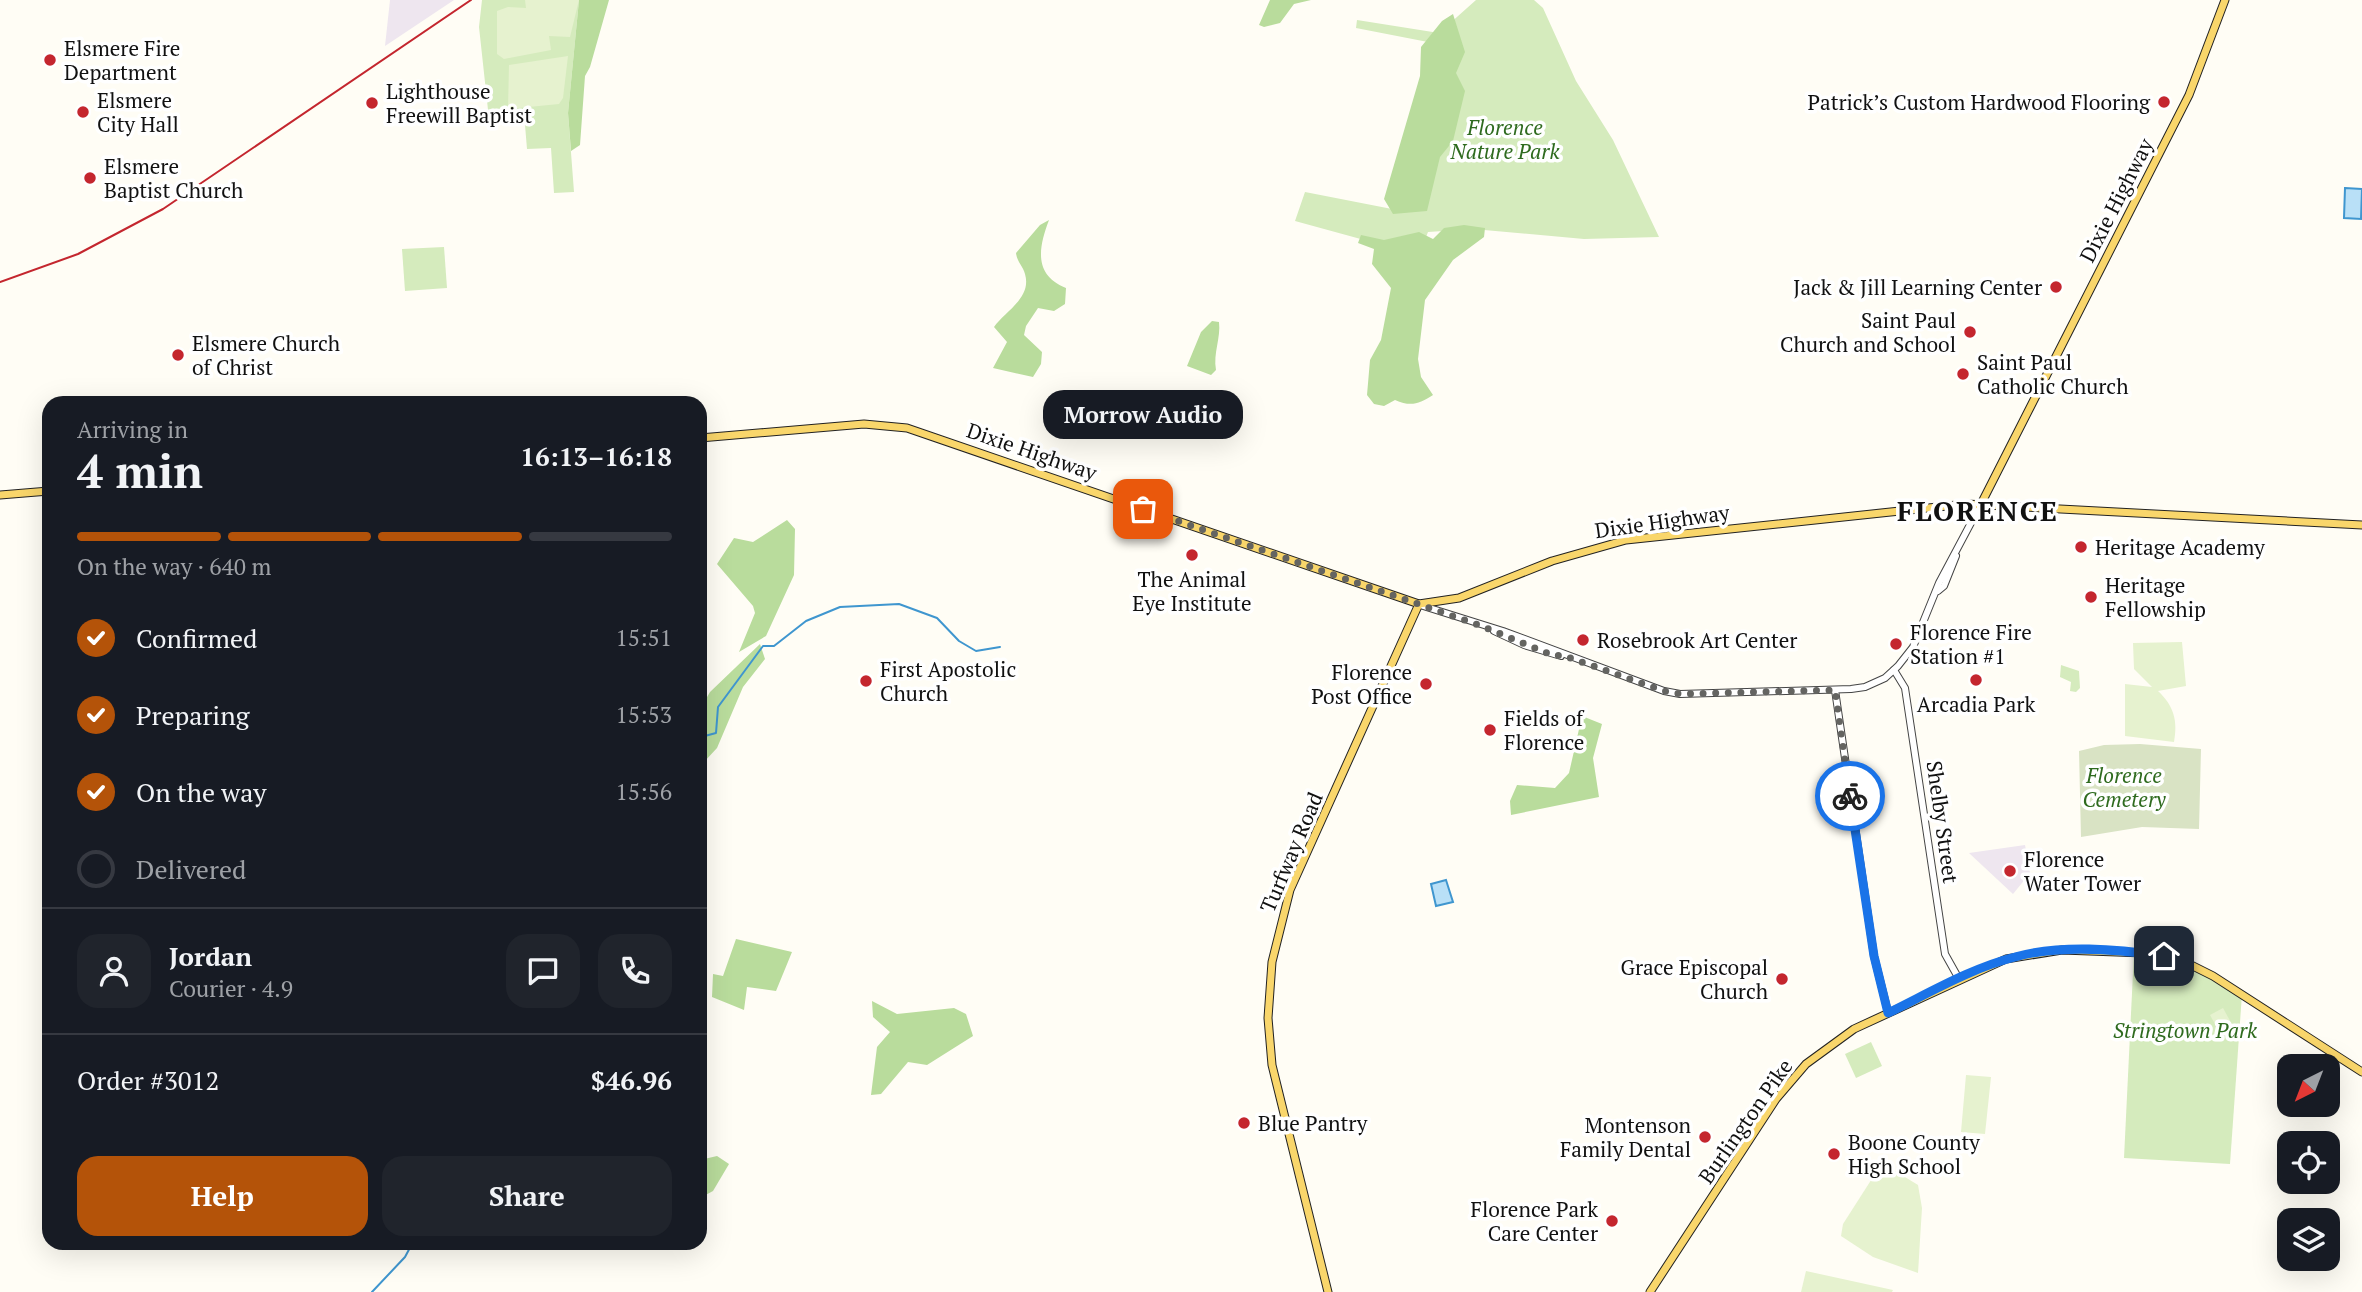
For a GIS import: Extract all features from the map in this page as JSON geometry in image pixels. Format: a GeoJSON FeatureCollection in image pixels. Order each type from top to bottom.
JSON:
{"type":"FeatureCollection","features":[{"type":"Feature","properties":{"kind":"main road","name":"Dixie Highway"},"geometry":{"type":"LineString","coordinates":[[707,437],[864,424],[912,429],[1419,604],[1459,598],[1571,554],[1626,540],[1981,504],[2189,95],[2225,0]]}},
{"type":"Feature","properties":{"kind":"main road"},"geometry":{"type":"LineString","coordinates":[[0,495],[42,492]]}},
{"type":"Feature","properties":{"kind":"main road"},"geometry":{"type":"LineString","coordinates":[[1981,504],[2362,525]]}},
{"type":"Feature","properties":{"kind":"main road","name":"Turfway Road"},"geometry":{"type":"LineString","coordinates":[[1328,1292],[1272,1065],[1268,1018],[1272,962],[1290,890],[1419,604]]}},
{"type":"Feature","properties":{"kind":"main road","name":"Burlington Pike"},"geometry":{"type":"LineString","coordinates":[[1650,1292],[1786,1086],[1825,1047],[1888,1013],[2006,959],[2042,951],[2164,956],[2192,964],[2362,1072]]}},
{"type":"Feature","properties":{"kind":"street"},"geometry":{"type":"LineString","coordinates":[[1419,604],[1554,656],[1562,655],[1664,691],[1681,694],[1865,687],[1894,670],[1915,642],[1938,591],[1955,564],[1956,554],[1981,504]]}},
{"type":"Feature","properties":{"kind":"street","name":"Shelby Street"},"geometry":{"type":"LineString","coordinates":[[1894,670],[1905,688],[1945,954],[1959,979]]}},
{"type":"Feature","properties":{"kind":"street"},"geometry":{"type":"LineString","coordinates":[[1835,690],[1874,956],[1888,1013]]}},
{"type":"Feature","properties":{"kind":"shaded area"},"geometry":{"type":"Polygon","coordinates":[[[390,0],[454,0],[385,46],[390,0]]]}},
{"type":"Feature","properties":{"kind":"shaded area"},"geometry":{"type":"Polygon","coordinates":[[[2025,845],[2030,873],[2013,894],[1969,853],[2025,845]]]}},
{"type":"Feature","properties":{"kind":"green space"},"geometry":{"type":"Polygon","coordinates":[[[482,0],[579,0],[568,113],[574,192],[554,193],[551,148],[527,149],[524,113],[489,119],[479,27],[482,0]]]}},
{"type":"Feature","properties":{"kind":"green space"},"geometry":{"type":"Polygon","coordinates":[[[525,0],[579,0],[570,37],[549,36],[551,50],[504,59],[497,54],[497,11],[508,7],[526,8],[525,0]]]}},
{"type":"Feature","properties":{"kind":"green space"},"geometry":{"type":"Polygon","coordinates":[[[579,0],[609,0],[585,76],[580,145],[571,151],[568,113],[579,0]]]}},
{"type":"Feature","properties":{"kind":"green space"},"geometry":{"type":"Polygon","coordinates":[[[1270,0],[1311,0],[1294,4],[1280,23],[1264,27],[1259,25],[1270,0]]]}},
{"type":"Feature","properties":{"kind":"green space","name":"Florence Nature Park"},"geometry":{"type":"Polygon","coordinates":[[[1476,0],[1534,0],[1543,8],[1576,81],[1613,140],[1659,237],[1584,239],[1473,229],[1428,232],[1419,255],[1295,221],[1305,192],[1392,209],[1433,43],[1356,28],[1357,20],[1439,33],[1476,0]]]}},
{"type":"Feature","properties":{"kind":"green space"},"geometry":{"type":"Polygon","coordinates":[[[1453,14],[1465,52],[1456,73],[1465,91],[1453,141],[1440,157],[1427,211],[1393,214],[1384,199],[1420,76],[1421,47],[1442,21],[1453,14]]]}},
{"type":"Feature","properties":{"kind":"green space"},"geometry":{"type":"Polygon","coordinates":[[[568,56],[563,98],[559,104],[508,109],[509,65],[568,56]]]}},
{"type":"Feature","properties":{"kind":"green space"},"geometry":{"type":"Polygon","coordinates":[[[1049,220],[1041,260],[1048,276],[1066,288],[1065,304],[1054,311],[1038,308],[1026,326],[1024,335],[1042,352],[1041,364],[1033,377],[993,368],[1007,342],[994,327],[1025,290],[1025,274],[1016,253],[1040,225],[1049,220]]]}},
{"type":"Feature","properties":{"kind":"green space"},"geometry":{"type":"Polygon","coordinates":[[[1464,225],[1485,228],[1484,237],[1453,260],[1425,300],[1418,359],[1421,377],[1433,395],[1415,404],[1395,400],[1384,406],[1374,404],[1367,395],[1370,360],[1381,340],[1391,288],[1372,264],[1374,249],[1358,243],[1361,235],[1384,240],[1419,232],[1433,239],[1444,228],[1464,225]]]}},
{"type":"Feature","properties":{"kind":"green space"},"geometry":{"type":"Polygon","coordinates":[[[444,247],[447,288],[405,291],[402,249],[444,247]]]}},
{"type":"Feature","properties":{"kind":"green space"},"geometry":{"type":"Polygon","coordinates":[[[1212,321],[1219,322],[1219,328],[1216,370],[1211,375],[1187,366],[1201,332],[1212,321]]]}},
{"type":"Feature","properties":{"kind":"green space"},"geometry":{"type":"Polygon","coordinates":[[[787,520],[795,529],[794,575],[766,636],[739,652],[755,613],[753,606],[717,564],[734,538],[753,542],[787,520]]]}},
{"type":"Feature","properties":{"kind":"green space"},"geometry":{"type":"Polygon","coordinates":[[[2182,642],[2186,686],[2158,691],[2174,714],[2174,742],[2125,736],[2125,684],[2152,687],[2134,669],[2133,643],[2182,642]]]}},
{"type":"Feature","properties":{"kind":"green space"},"geometry":{"type":"Polygon","coordinates":[[[760,644],[765,659],[743,687],[717,748],[707,759],[707,697],[760,644]]]}},
{"type":"Feature","properties":{"kind":"green space"},"geometry":{"type":"Polygon","coordinates":[[[2061,665],[2079,671],[2080,688],[2076,692],[2070,691],[2071,682],[2060,677],[2061,665]]]}},
{"type":"Feature","properties":{"kind":"green space"},"geometry":{"type":"Polygon","coordinates":[[[1582,716],[1602,724],[1593,758],[1599,797],[1511,815],[1510,801],[1517,785],[1555,788],[1569,773],[1582,716]]]}},
{"type":"Feature","properties":{"kind":"green space","name":"Florence Cemetery"},"geometry":{"type":"Polygon","coordinates":[[[2140,744],[2201,749],[2199,829],[2142,827],[2081,837],[2079,751],[2104,745],[2140,744]]]}},
{"type":"Feature","properties":{"kind":"green space"},"geometry":{"type":"Polygon","coordinates":[[[736,939],[792,952],[776,991],[747,987],[744,1010],[712,997],[713,974],[723,976],[736,939]]]}},
{"type":"Feature","properties":{"kind":"green space","name":"Stringtown Park"},"geometry":{"type":"Polygon","coordinates":[[[2134,952],[2183,961],[2242,994],[2230,1164],[2124,1158],[2134,952]]]}},
{"type":"Feature","properties":{"kind":"green space"},"geometry":{"type":"Polygon","coordinates":[[[872,1001],[897,1014],[954,1008],[966,1014],[973,1036],[927,1065],[908,1062],[881,1094],[871,1095],[877,1047],[890,1032],[873,1017],[872,1001]]]}},
{"type":"Feature","properties":{"kind":"green space"},"geometry":{"type":"Polygon","coordinates":[[[2223,1008],[2234,1028],[2221,1035],[2210,1015],[2223,1008]]]}},
{"type":"Feature","properties":{"kind":"green space"},"geometry":{"type":"Polygon","coordinates":[[[1871,1042],[1882,1066],[1856,1078],[1845,1054],[1871,1042]]]}},
{"type":"Feature","properties":{"kind":"green space"},"geometry":{"type":"Polygon","coordinates":[[[1966,1075],[1991,1077],[1985,1134],[1961,1132],[1966,1075]]]}},
{"type":"Feature","properties":{"kind":"green space"},"geometry":{"type":"Polygon","coordinates":[[[717,1156],[729,1164],[713,1191],[707,1194],[707,1158],[717,1156]]]}},
{"type":"Feature","properties":{"kind":"green space"},"geometry":{"type":"Polygon","coordinates":[[[1882,1163],[1918,1185],[1922,1208],[1918,1273],[1873,1257],[1841,1236],[1843,1224],[1882,1163]]]}},
{"type":"Feature","properties":{"kind":"green space"},"geometry":{"type":"Polygon","coordinates":[[[1806,1271],[1893,1290],[1801,1292],[1806,1271]]]}},
{"type":"Feature","properties":{"kind":"water"},"geometry":{"type":"Polygon","coordinates":[[[2345,188],[2362,189],[2361,219],[2344,218],[2345,188]]]}},
{"type":"Feature","properties":{"kind":"water"},"geometry":{"type":"Polygon","coordinates":[[[1446,880],[1453,902],[1436,906],[1431,884],[1446,880]]]}},
{"type":"Feature","properties":{"kind":"waterway"},"geometry":{"type":"LineString","coordinates":[[707,735],[716,733],[718,707],[763,646],[774,646],[806,621],[840,607],[899,604],[937,618],[959,641],[976,651],[1000,647]]}},
{"type":"Feature","properties":{"kind":"waterway"},"geometry":{"type":"LineString","coordinates":[[372,1292],[409,1250]]}},
{"type":"Feature","properties":{"kind":"railway"},"geometry":{"type":"LineString","coordinates":[[0,282],[78,254],[163,209],[471,0]]}},
{"type":"Feature","properties":{"kind":"way so far"},"geometry":{"type":"LineString","coordinates":[[1143,509],[1342,580],[1479,625],[1554,656],[1562,655],[1664,691],[1681,694],[1835,690],[1850,796]]}},
{"type":"Feature","properties":{"kind":"place","name":"Elsmere Fire Department"},"geometry":{"type":"Point","coordinates":[50,60]}},
{"type":"Feature","properties":{"kind":"place","name":"Patrick’s Custom Hardwood Flooring"},"geometry":{"type":"Point","coordinates":[2164,102]}},
{"type":"Feature","properties":{"kind":"place","name":"Lighthouse Freewill Baptist"},"geometry":{"type":"Point","coordinates":[372,103]}},
{"type":"Feature","properties":{"kind":"place","name":"Elsmere City Hall"},"geometry":{"type":"Point","coordinates":[83,112]}},
{"type":"Feature","properties":{"kind":"place","name":"Elsmere Baptist Church"},"geometry":{"type":"Point","coordinates":[90,178]}},
{"type":"Feature","properties":{"kind":"place","name":"Jack & Jill Learning Center"},"geometry":{"type":"Point","coordinates":[2056,287]}},
{"type":"Feature","properties":{"kind":"place","name":"Saint Paul Church and School"},"geometry":{"type":"Point","coordinates":[1970,332]}},
{"type":"Feature","properties":{"kind":"place","name":"Elsmere Church of Christ"},"geometry":{"type":"Point","coordinates":[178,355]}},
{"type":"Feature","properties":{"kind":"place","name":"Saint Paul Catholic Church"},"geometry":{"type":"Point","coordinates":[1963,374]}},
{"type":"Feature","properties":{"kind":"place","name":"Morrow Audio"},"geometry":{"type":"Point","coordinates":[1143,509]}},
{"type":"Feature","properties":{"kind":"place","name":"Heritage Academy"},"geometry":{"type":"Point","coordinates":[2081,547]}},
{"type":"Feature","properties":{"kind":"place","name":"The Animal Eye Institute"},"geometry":{"type":"Point","coordinates":[1192,555]}},
{"type":"Feature","properties":{"kind":"place","name":"Heritage Fellowship"},"geometry":{"type":"Point","coordinates":[2091,597]}},
{"type":"Feature","properties":{"kind":"place","name":"Rosebrook Art Center"},"geometry":{"type":"Point","coordinates":[1583,640]}},
{"type":"Feature","properties":{"kind":"place","name":"Florence Fire Station #1"},"geometry":{"type":"Point","coordinates":[1896,644]}},
{"type":"Feature","properties":{"kind":"place","name":"Arcadia Park"},"geometry":{"type":"Point","coordinates":[1976,680]}},
{"type":"Feature","properties":{"kind":"place","name":"First Apostolic Church"},"geometry":{"type":"Point","coordinates":[866,681]}},
{"type":"Feature","properties":{"kind":"place","name":"Florence Post Office"},"geometry":{"type":"Point","coordinates":[1426,684]}},
{"type":"Feature","properties":{"kind":"place","name":"Fields of Florence"},"geometry":{"type":"Point","coordinates":[1490,730]}},
{"type":"Feature","properties":{"kind":"place","name":"Florence Water Tower"},"geometry":{"type":"Point","coordinates":[2010,871]}},
{"type":"Feature","properties":{"kind":"place","name":"Grace Episcopal Church"},"geometry":{"type":"Point","coordinates":[1782,979]}},
{"type":"Feature","properties":{"kind":"place","name":"Blue Pantry"},"geometry":{"type":"Point","coordinates":[1244,1123]}},
{"type":"Feature","properties":{"kind":"place","name":"Montenson Family Dental"},"geometry":{"type":"Point","coordinates":[1705,1137]}},
{"type":"Feature","properties":{"kind":"place","name":"Boone County High School"},"geometry":{"type":"Point","coordinates":[1834,1154]}},
{"type":"Feature","properties":{"kind":"place","name":"Florence Park Care Center"},"geometry":{"type":"Point","coordinates":[1612,1221]}},
{"type":"Feature","properties":{"kind":"district","name":"FLORENCE"},"geometry":{"type":"Point","coordinates":[1978,510]}},
{"type":"Feature","properties":{"kind":"route"},"geometry":{"type":"LineString","coordinates":[[1850,796],[1879,985],[1888,1013],[1994,963],[2016,956],[2062,950],[2164,956]]}}]}
